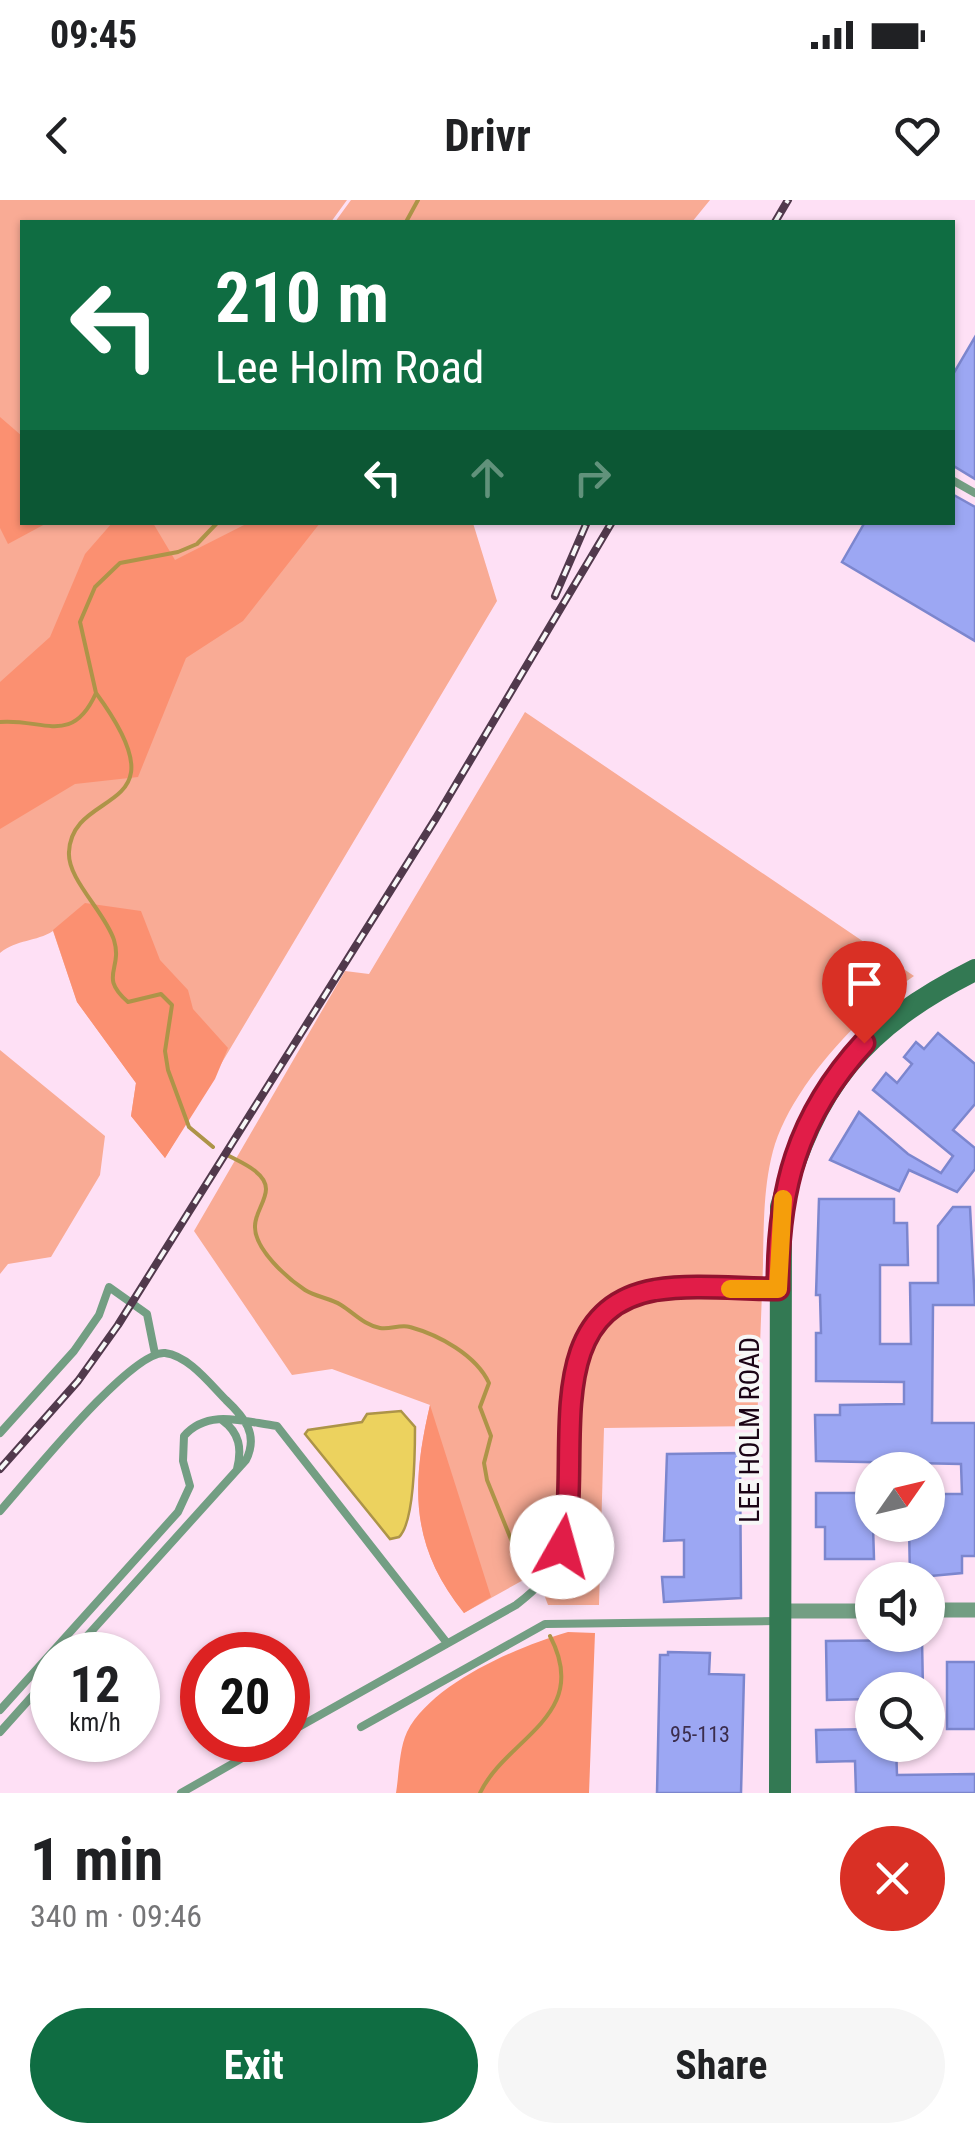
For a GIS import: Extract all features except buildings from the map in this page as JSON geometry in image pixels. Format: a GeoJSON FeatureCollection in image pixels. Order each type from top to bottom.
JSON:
{"type":"FeatureCollection","features":[{"type":"Feature","properties":{"kind":"street","name":"LEE HOLM ROAD"},"geometry":{"type":"LineString","coordinates":[[780,1793],[780,1207],[800,1142],[828,1088],[851,1058],[892,1018],[975,970]]}},
{"type":"Feature","properties":{"kind":"street"},"geometry":{"type":"LineString","coordinates":[[945,1610],[975,1610]]}},
{"type":"Feature","properties":{"kind":"street"},"geometry":{"type":"LineString","coordinates":[[779,1616],[855,1612]]}},
{"type":"Feature","properties":{"kind":"lane"},"geometry":{"type":"LineString","coordinates":[[0,1433],[74,1351],[99,1315],[110,1287],[147,1314],[156,1354]]}},
{"type":"Feature","properties":{"kind":"lane"},"geometry":{"type":"LineString","coordinates":[[310,1719],[516,1604],[544,1581],[554,1566],[567,1529],[578,1353],[604,1312],[636,1295],[667,1289],[778,1289]]}},
{"type":"Feature","properties":{"kind":"lane"},"geometry":{"type":"LineString","coordinates":[[0,1511],[122,1376],[156,1354],[183,1360],[247,1422],[250,1452],[236,1473],[91,1632]]}},
{"type":"Feature","properties":{"kind":"lane"},"geometry":{"type":"LineString","coordinates":[[0,1710],[178,1512],[190,1486],[181,1448],[184,1436],[202,1420],[213,1418],[277,1426],[446,1642]]}},
{"type":"Feature","properties":{"kind":"lane"},"geometry":{"type":"LineString","coordinates":[[213,1418],[222,1420],[236,1435],[240,1456],[236,1473]]}},
{"type":"Feature","properties":{"kind":"lane"},"geometry":{"type":"LineString","coordinates":[[360,1727],[546,1624],[779,1616]]}},
{"type":"Feature","properties":{"kind":"lane"},"geometry":{"type":"LineString","coordinates":[[0,1732],[30,1699]]}},
{"type":"Feature","properties":{"kind":"lane"},"geometry":{"type":"LineString","coordinates":[[181,1793],[235,1762]]}},
{"type":"Feature","properties":{"kind":"shaded area"},"geometry":{"type":"Polygon","coordinates":[[[0,200],[347,200],[332,220],[20,220],[20,525],[474,525],[497,601],[165,1158],[131,1116],[136,1083],[77,1002],[53,931],[0,953],[0,200]]]}},
{"type":"Feature","properties":{"kind":"shaded area"},"geometry":{"type":"Polygon","coordinates":[[[351,200],[710,200],[694,220],[336,220],[351,200]]]}},
{"type":"Feature","properties":{"kind":"shaded area"},"geometry":{"type":"Polygon","coordinates":[[[0,417],[20,434],[20,525],[43,525],[8,544],[0,528],[0,417]]]}},
{"type":"Feature","properties":{"kind":"shaded area"},"geometry":{"type":"Polygon","coordinates":[[[110,525],[154,525],[175,560],[244,525],[318,525],[243,621],[186,658],[138,777],[75,784],[0,829],[0,682],[50,637],[85,554],[110,525]]]}},
{"type":"Feature","properties":{"kind":"shaded area"},"geometry":{"type":"Polygon","coordinates":[[[525,712],[914,976],[873,1009],[832,1051],[798,1097],[775,1144],[765,1204],[757,1426],[604,1428],[599,1605],[548,1605],[536,1573],[464,1613],[433,1563],[420,1514],[420,1463],[430,1405],[332,1369],[292,1375],[194,1231],[345,971],[369,974],[525,712]]]}},
{"type":"Feature","properties":{"kind":"shaded area"},"geometry":{"type":"Polygon","coordinates":[[[85,903],[141,911],[160,960],[188,990],[193,1009],[228,1048],[215,1079],[165,1158],[131,1116],[136,1083],[77,1002],[53,930],[85,903]]]}},
{"type":"Feature","properties":{"kind":"shaded area"},"geometry":{"type":"Polygon","coordinates":[[[0,1050],[105,1136],[100,1175],[51,1257],[8,1264],[0,1274],[0,1050]]]}},
{"type":"Feature","properties":{"kind":"shaded area"},"geometry":{"type":"Polygon","coordinates":[[[430,1405],[491,1597],[464,1613],[433,1564],[420,1514],[420,1462],[430,1405]]]}},
{"type":"Feature","properties":{"kind":"shaded area"},"geometry":{"type":"Polygon","coordinates":[[[401,1411],[415,1427],[413,1485],[404,1529],[399,1537],[390,1539],[305,1434],[308,1430],[362,1422],[367,1414],[401,1411]]]}},
{"type":"Feature","properties":{"kind":"shaded area"},"geometry":{"type":"Polygon","coordinates":[[[568,1632],[595,1633],[589,1793],[396,1793],[407,1732],[436,1698],[501,1657],[568,1632]]]}},
{"type":"Feature","properties":{"kind":"waterway"},"geometry":{"type":"LineString","coordinates":[[407,220],[418,200]]}},
{"type":"Feature","properties":{"kind":"waterway"},"geometry":{"type":"LineString","coordinates":[[0,722],[55,726],[77,720],[96,693],[80,622],[95,587],[120,563],[178,552],[197,544],[215,525]]}},
{"type":"Feature","properties":{"kind":"waterway"},"geometry":{"type":"LineString","coordinates":[[96,693],[121,733],[131,761],[129,781],[75,831],[70,862],[114,940],[114,986],[128,1002],[161,994],[172,1005],[165,1051],[168,1070],[189,1127],[213,1147]]}},
{"type":"Feature","properties":{"kind":"waterway"},"geometry":{"type":"LineString","coordinates":[[227,1155],[251,1168],[265,1183],[266,1194],[255,1221],[256,1235],[266,1253],[289,1278],[374,1326],[406,1326],[433,1335],[466,1355],[483,1373],[489,1383],[480,1407],[491,1436],[484,1463],[487,1480],[525,1574]]}},
{"type":"Feature","properties":{"kind":"waterway"},"geometry":{"type":"LineString","coordinates":[[480,1793],[492,1773],[553,1706],[561,1686],[560,1663],[550,1636]]}},
{"type":"Feature","properties":{"kind":"railway"},"geometry":{"type":"LineString","coordinates":[[776,220],[788,200]]}},
{"type":"Feature","properties":{"kind":"railway"},"geometry":{"type":"LineString","coordinates":[[555,596],[586,525]]}},
{"type":"Feature","properties":{"kind":"railway"},"geometry":{"type":"LineString","coordinates":[[0,1469],[78,1381],[118,1325],[436,818],[610,525]]}},
{"type":"Feature","properties":{"kind":"slow traffic"},"geometry":{"type":"LineString","coordinates":[[730,1289],[778,1289],[778,1227],[783,1199]]}},
{"type":"Feature","properties":{"kind":"route"},"geometry":{"type":"LineString","coordinates":[[562,1547],[567,1529],[574,1375],[584,1338],[604,1312],[636,1295],[667,1289],[778,1289],[780,1207],[792,1164],[828,1088],[864,1043]]}}]}
